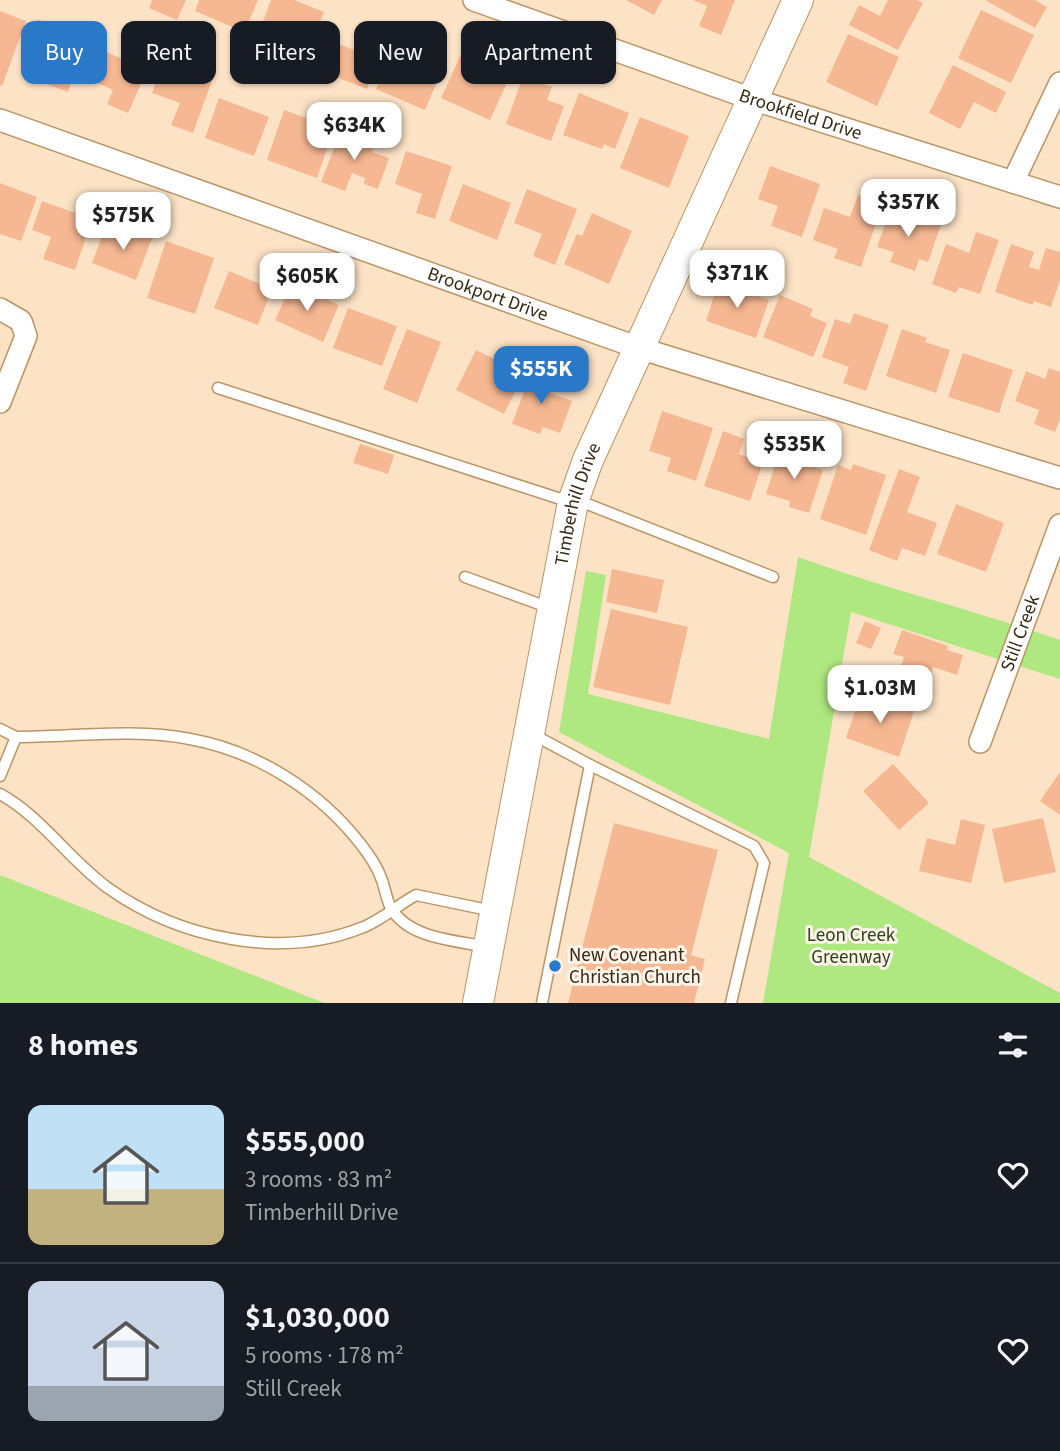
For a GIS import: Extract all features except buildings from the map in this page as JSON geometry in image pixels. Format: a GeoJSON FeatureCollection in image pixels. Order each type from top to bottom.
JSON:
{"type":"FeatureCollection","features":[{"type":"Feature","properties":{"kind":"street","name":"Brookfield Drive"},"geometry":{"type":"LineString","coordinates":[[474,0],[752,99],[1060,197]]}},
{"type":"Feature","properties":{"kind":"street","name":"Timberhill Drive"},"geometry":{"type":"LineString","coordinates":[[478,1003],[574,501],[588,460],[798,0]]}},
{"type":"Feature","properties":{"kind":"street"},"geometry":{"type":"LineString","coordinates":[[1013,182],[1060,83]]}},
{"type":"Feature","properties":{"kind":"street","name":"Brookport Drive"},"geometry":{"type":"LineString","coordinates":[[0,120],[639,348],[1060,478]]}},
{"type":"Feature","properties":{"kind":"street"},"geometry":{"type":"LineString","coordinates":[[0,309],[21,321],[26,336],[0,402]]}},
{"type":"Feature","properties":{"kind":"street","name":"Still Creek"},"geometry":{"type":"LineString","coordinates":[[980,742],[1060,524]]}},
{"type":"Feature","properties":{"kind":"lane"},"geometry":{"type":"LineString","coordinates":[[218,388],[574,501],[773,577]]}},
{"type":"Feature","properties":{"kind":"lane"},"geometry":{"type":"LineString","coordinates":[[465,577],[553,609]]}},
{"type":"Feature","properties":{"kind":"lane"},"geometry":{"type":"LineString","coordinates":[[0,729],[16,737],[140,734],[191,739],[239,753],[288,776],[325,806],[359,842],[380,875],[391,909],[412,930],[489,947]]}},
{"type":"Feature","properties":{"kind":"lane"},"geometry":{"type":"LineString","coordinates":[[529,733],[754,846],[764,863],[731,1003]]}},
{"type":"Feature","properties":{"kind":"lane"},"geometry":{"type":"LineString","coordinates":[[0,775],[16,737]]}},
{"type":"Feature","properties":{"kind":"lane"},"geometry":{"type":"LineString","coordinates":[[542,1003],[590,765]]}},
{"type":"Feature","properties":{"kind":"lane"},"geometry":{"type":"LineString","coordinates":[[0,794],[21,806],[108,888],[153,914],[207,935],[259,942],[317,939],[363,928],[416,895],[496,912]]}},
{"type":"Feature","properties":{"kind":"green space","name":"Leon Creek Greenway"},"geometry":{"type":"Polygon","coordinates":[[[798,557],[1060,640],[1060,679],[851,612],[809,857],[1060,993],[1060,1003],[763,1003],[789,853],[559,732],[586,571],[606,575],[588,694],[769,739],[798,557]]]}},
{"type":"Feature","properties":{"kind":"green space"},"geometry":{"type":"Polygon","coordinates":[[[0,875],[324,1003],[0,1003],[0,875]]]}},
{"type":"Feature","properties":{"kind":"place","name":"New Covenant Christian Church"},"geometry":{"type":"Point","coordinates":[555,966]}}]}
